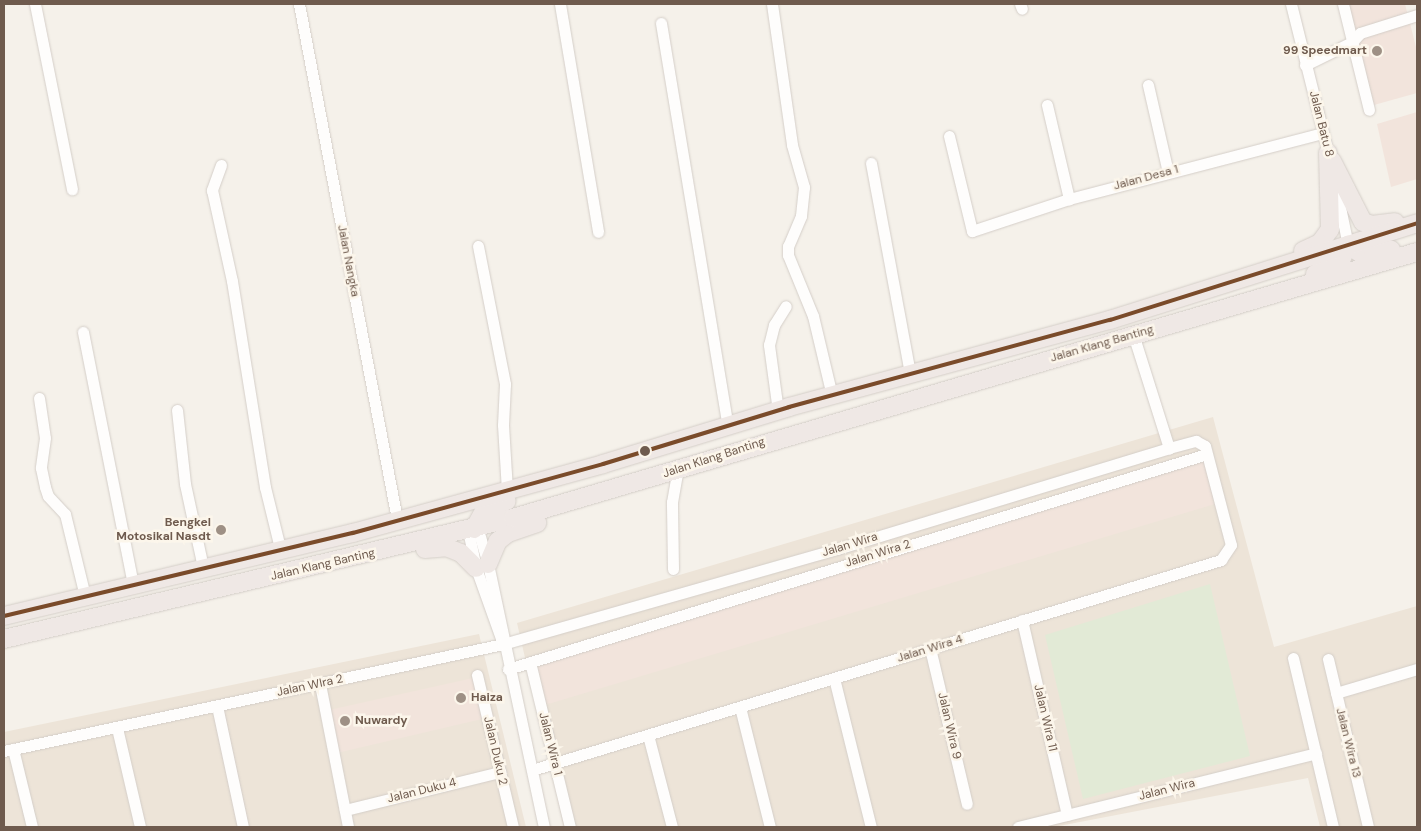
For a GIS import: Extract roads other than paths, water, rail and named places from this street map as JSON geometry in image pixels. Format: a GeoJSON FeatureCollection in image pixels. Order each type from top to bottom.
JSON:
{"type":"FeatureCollection","features":[{"type":"Feature","properties":{"kind":"highway"},"geometry":{"type":"LineString","coordinates":[[1328,153],[1363,222],[1380,225],[1417,216]]}},
{"type":"Feature","properties":{"kind":"highway"},"geometry":{"type":"LineString","coordinates":[[1184,297],[1320,243],[1330,229],[1332,221],[1328,153]]}},
{"type":"Feature","properties":{"kind":"highway","name":"Jalan Klang Banting"},"geometry":{"type":"LineString","coordinates":[[4,616],[280,548],[353,533],[397,519],[619,460],[778,411],[1184,297],[1417,223]]}},
{"type":"Feature","properties":{"kind":"highway"},"geometry":{"type":"LineString","coordinates":[[1200,317],[1240,297],[1327,270],[1341,260],[1348,245],[1360,253],[1373,256],[1412,244],[1417,247]]}},
{"type":"Feature","properties":{"kind":"highway","name":"Jalan Klang Banting"},"geometry":{"type":"LineString","coordinates":[[4,639],[474,529],[1417,252]]}},
{"type":"Feature","properties":{"kind":"highway"},"geometry":{"type":"LineString","coordinates":[[353,533],[455,516],[466,520],[474,529],[485,509],[619,460]]}},
{"type":"Feature","properties":{"kind":"highway"},"geometry":{"type":"LineString","coordinates":[[325,565],[446,547],[461,552],[482,566],[498,541],[508,533],[584,508],[648,479]]}},
{"type":"Feature","properties":{"kind":"street"},"geometry":{"type":"LineString","coordinates":[[35,4],[72,189]]}},
{"type":"Feature","properties":{"kind":"street","name":"Jalan Nangka"},"geometry":{"type":"LineString","coordinates":[[299,4],[397,519]]}},
{"type":"Feature","properties":{"kind":"street"},"geometry":{"type":"LineString","coordinates":[[560,4],[598,232]]}},
{"type":"Feature","properties":{"kind":"street"},"geometry":{"type":"LineString","coordinates":[[772,4],[792,145],[804,187],[802,216],[788,246],[788,255],[813,316],[832,396]]}},
{"type":"Feature","properties":{"kind":"street","name":"Jalan Batu 8"},"geometry":{"type":"LineString","coordinates":[[1290,4],[1328,153],[1348,245]]}},
{"type":"Feature","properties":{"kind":"street"},"geometry":{"type":"LineString","coordinates":[[1343,4],[1369,110]]}},
{"type":"Feature","properties":{"kind":"street"},"geometry":{"type":"LineString","coordinates":[[1306,65],[1352,42],[1360,33],[1417,15]]}},
{"type":"Feature","properties":{"kind":"street"},"geometry":{"type":"LineString","coordinates":[[661,23],[728,427]]}},
{"type":"Feature","properties":{"kind":"street"},"geometry":{"type":"LineString","coordinates":[[1148,85],[1168,172]]}},
{"type":"Feature","properties":{"kind":"street"},"geometry":{"type":"LineString","coordinates":[[1047,105],[1069,199]]}},
{"type":"Feature","properties":{"kind":"street","name":"Jalan Desa 1"},"geometry":{"type":"LineString","coordinates":[[949,136],[972,231],[1069,199],[1323,133]]}},
{"type":"Feature","properties":{"kind":"street"},"geometry":{"type":"LineString","coordinates":[[871,163],[910,374]]}},
{"type":"Feature","properties":{"kind":"street"},"geometry":{"type":"LineString","coordinates":[[222,164],[212,190],[236,309],[265,488],[280,548]]}},
{"type":"Feature","properties":{"kind":"street"},"geometry":{"type":"LineString","coordinates":[[478,246],[505,384],[503,425],[507,490]]}},
{"type":"Feature","properties":{"kind":"street"},"geometry":{"type":"LineString","coordinates":[[778,411],[769,345],[774,325],[786,306]]}},
{"type":"Feature","properties":{"kind":"street"},"geometry":{"type":"LineString","coordinates":[[83,332],[134,584]]}},
{"type":"Feature","properties":{"kind":"street"},"geometry":{"type":"LineString","coordinates":[[1133,334],[1169,448]]}},
{"type":"Feature","properties":{"kind":"street"},"geometry":{"type":"LineString","coordinates":[[39,398],[45,438],[41,468],[45,487],[48,496],[65,514],[85,596]]}},
{"type":"Feature","properties":{"kind":"street"},"geometry":{"type":"LineString","coordinates":[[177,410],[185,484],[203,567]]}},
{"type":"Feature","properties":{"kind":"street","name":"Jalan Wira"},"geometry":{"type":"LineString","coordinates":[[503,644],[846,547],[1169,448],[1196,441],[1205,446],[1207,454]]}},
{"type":"Feature","properties":{"kind":"street","name":"Jalan Wira 4"},"geometry":{"type":"LineString","coordinates":[[532,770],[1226,556],[1231,544],[1207,454]]}},
{"type":"Feature","properties":{"kind":"street","name":"Jalan Wira 2"},"geometry":{"type":"LineString","coordinates":[[508,668],[1207,454]]}},
{"type":"Feature","properties":{"kind":"street"},"geometry":{"type":"LineString","coordinates":[[673,569],[672,502],[678,469]]}},
{"type":"Feature","properties":{"kind":"street"},"geometry":{"type":"LineString","coordinates":[[474,529],[479,533],[482,566],[503,644],[544,827]]}},
{"type":"Feature","properties":{"kind":"street","name":"Jalan Wira 11"},"geometry":{"type":"LineString","coordinates":[[1022,620],[1067,815]]}},
{"type":"Feature","properties":{"kind":"street","name":"Jalan WIra 2"},"geometry":{"type":"LineString","coordinates":[[117,728],[503,644]]}},
{"type":"Feature","properties":{"kind":"street","name":"Jalan Wira 9"},"geometry":{"type":"LineString","coordinates":[[930,648],[967,804]]}},
{"type":"Feature","properties":{"kind":"street"},"geometry":{"type":"LineString","coordinates":[[1293,658],[1334,827]]}},
{"type":"Feature","properties":{"kind":"street","name":"Jalan Wira 13"},"geometry":{"type":"LineString","coordinates":[[1328,659],[1368,827]]}},
{"type":"Feature","properties":{"kind":"street","name":"Jalan Wira 1"},"geometry":{"type":"LineString","coordinates":[[530,662],[570,827]]}},
{"type":"Feature","properties":{"kind":"street"},"geometry":{"type":"LineString","coordinates":[[1336,693],[1417,668]]}},
{"type":"Feature","properties":{"kind":"street","name":"Jalan Duku 2"},"geometry":{"type":"LineString","coordinates":[[477,675],[513,827]]}},
{"type":"Feature","properties":{"kind":"street"},"geometry":{"type":"LineString","coordinates":[[834,678],[871,827]]}},
{"type":"Feature","properties":{"kind":"street"},"geometry":{"type":"LineString","coordinates":[[320,684],[348,827]]}},
{"type":"Feature","properties":{"kind":"street"},"geometry":{"type":"LineString","coordinates":[[217,706],[243,827]]}},
{"type":"Feature","properties":{"kind":"street"},"geometry":{"type":"LineString","coordinates":[[740,706],[770,827]]}},
{"type":"Feature","properties":{"kind":"street"},"geometry":{"type":"LineString","coordinates":[[32,827],[9,750],[117,728],[140,827]]}},
{"type":"Feature","properties":{"kind":"street"},"geometry":{"type":"LineString","coordinates":[[648,735],[672,827]]}},
{"type":"Feature","properties":{"kind":"street","name":"Jalan Wira"},"geometry":{"type":"LineString","coordinates":[[1018,827],[1316,753]]}},
{"type":"Feature","properties":{"kind":"street","name":"Jalan Duku 4"},"geometry":{"type":"LineString","coordinates":[[344,810],[500,772]]}},
{"type":"Feature","properties":{"kind":"place","name":"99 Speedmart"},"geometry":{"type":"Point","coordinates":[1377,51]}},
{"type":"Feature","properties":{"kind":"place","name":"Bengkel Motosikal Nasdt"},"geometry":{"type":"Point","coordinates":[221,530]}},
{"type":"Feature","properties":{"kind":"place","name":"Haiza"},"geometry":{"type":"Point","coordinates":[461,698]}},
{"type":"Feature","properties":{"kind":"place","name":"Nuwardy"},"geometry":{"type":"Point","coordinates":[345,721]}}]}
